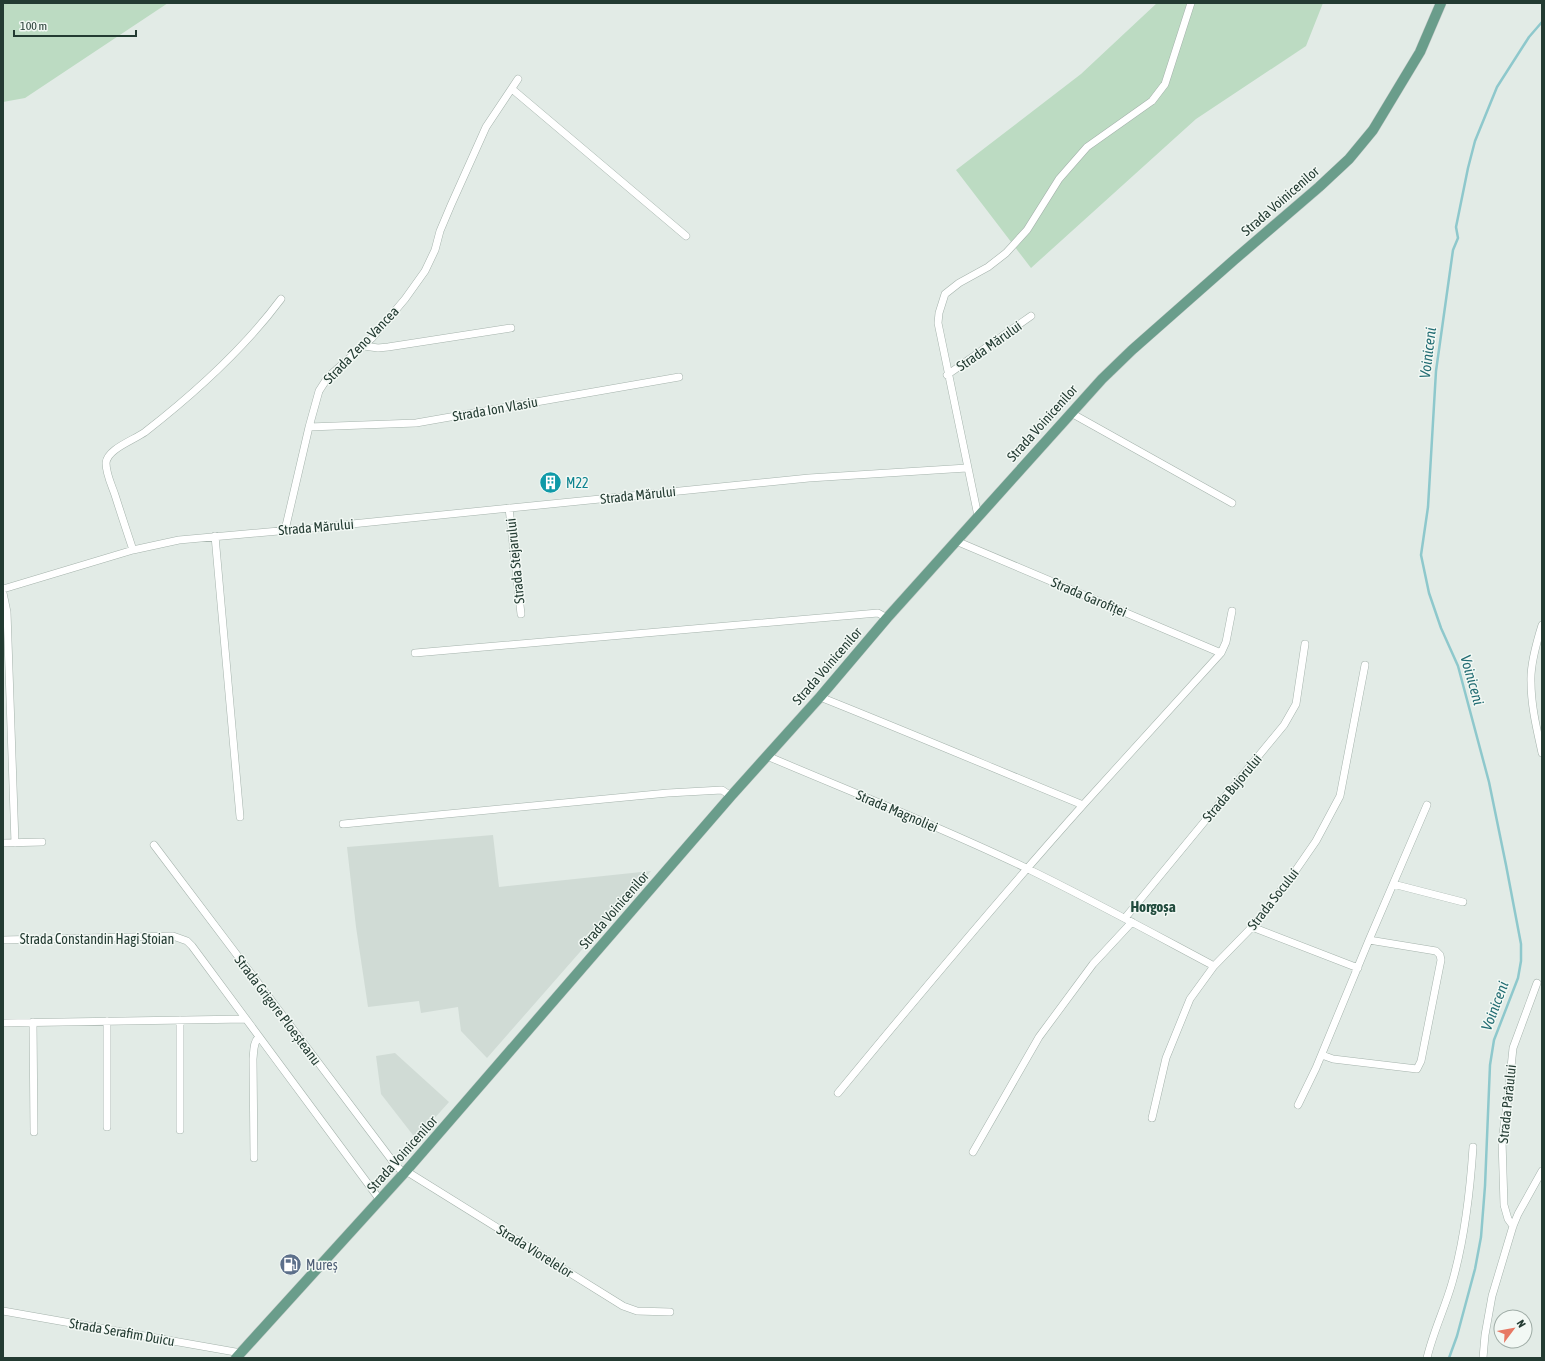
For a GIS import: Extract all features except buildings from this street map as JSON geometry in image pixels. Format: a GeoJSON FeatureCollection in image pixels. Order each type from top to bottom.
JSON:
{"type":"FeatureCollection","features":[{"type":"Feature","properties":{"kind":"main road","name":"Strada Voinicenilor"},"geometry":{"type":"LineString","coordinates":[[239,1355],[405,1173],[731,796],[820,697],[887,618],[1102,379],[1132,350],[1349,159],[1373,130],[1417,59],[1441,3]]}},
{"type":"Feature","properties":{"kind":"street","name":"Strada Mărului"},"geometry":{"type":"LineString","coordinates":[[978,516],[939,332],[939,314],[945,294],[966,278],[988,268],[1006,253],[1027,230],[1059,179],[1087,147],[1152,102],[1165,84],[1191,3]]}},
{"type":"Feature","properties":{"kind":"street","name":"Strada Zeno Vancea"},"geometry":{"type":"LineString","coordinates":[[285,530],[319,391],[328,377],[364,346],[383,326],[425,271],[435,250],[440,232],[453,199],[486,127],[518,79]]}},
{"type":"Feature","properties":{"kind":"street"},"geometry":{"type":"LineString","coordinates":[[512,89],[686,236]]}},
{"type":"Feature","properties":{"kind":"street"},"geometry":{"type":"LineString","coordinates":[[133,550],[109,477],[106,463],[109,456],[113,451],[142,433],[198,388],[250,338],[281,299]]}},
{"type":"Feature","properties":{"kind":"street","name":"Strada Mărului"},"geometry":{"type":"LineString","coordinates":[[948,375],[1031,316]]}},
{"type":"Feature","properties":{"kind":"street"},"geometry":{"type":"LineString","coordinates":[[364,346],[378,348],[388,347],[511,328]]}},
{"type":"Feature","properties":{"kind":"street","name":"Strada Ion Vlasiu"},"geometry":{"type":"LineString","coordinates":[[309,427],[416,423],[679,377]]}},
{"type":"Feature","properties":{"kind":"street"},"geometry":{"type":"LineString","coordinates":[[1071,413],[1232,503]]}},
{"type":"Feature","properties":{"kind":"street","name":"Strada Mărului"},"geometry":{"type":"LineString","coordinates":[[3,589],[133,550],[179,540],[809,478],[967,468]]}},
{"type":"Feature","properties":{"kind":"street","name":"Strada Stejarului"},"geometry":{"type":"LineString","coordinates":[[510,508],[521,614]]}},
{"type":"Feature","properties":{"kind":"street"},"geometry":{"type":"LineString","coordinates":[[215,536],[240,817]]}},
{"type":"Feature","properties":{"kind":"street","name":"Strada Garofiței"},"geometry":{"type":"LineString","coordinates":[[956,541],[1221,653]]}},
{"type":"Feature","properties":{"kind":"street"},"geometry":{"type":"LineString","coordinates":[[3,593],[7,612],[15,843]]}},
{"type":"Feature","properties":{"kind":"street"},"geometry":{"type":"LineString","coordinates":[[838,1093],[1026,868],[1221,653],[1226,642],[1232,611]]}},
{"type":"Feature","properties":{"kind":"street"},"geometry":{"type":"LineString","coordinates":[[415,652],[878,613],[887,618]]}},
{"type":"Feature","properties":{"kind":"street"},"geometry":{"type":"LineString","coordinates":[[1542,625],[1538,637],[1531,680],[1531,696],[1542,753]]}},
{"type":"Feature","properties":{"kind":"street","name":"Strada Bujorului"},"geometry":{"type":"LineString","coordinates":[[1125,918],[1284,725],[1296,704],[1306,644]]}},
{"type":"Feature","properties":{"kind":"street","name":"Strada Socului"},"geometry":{"type":"LineString","coordinates":[[1152,1118],[1166,1058],[1190,999],[1214,966],[1252,927],[1287,883],[1316,841],[1340,796],[1364,665]]}},
{"type":"Feature","properties":{"kind":"street"},"geometry":{"type":"LineString","coordinates":[[820,697],[900,728],[956,754],[1084,805]]}},
{"type":"Feature","properties":{"kind":"street","name":"Strada Magnoliei"},"geometry":{"type":"LineString","coordinates":[[767,756],[952,834],[1026,868],[1125,918],[1214,966]]}},
{"type":"Feature","properties":{"kind":"street"},"geometry":{"type":"LineString","coordinates":[[343,824],[722,790],[731,796]]}},
{"type":"Feature","properties":{"kind":"street"},"geometry":{"type":"LineString","coordinates":[[1298,1105],[1322,1055],[1427,805]]}},
{"type":"Feature","properties":{"kind":"street"},"geometry":{"type":"LineString","coordinates":[[3,843],[42,842]]}},
{"type":"Feature","properties":{"kind":"street","name":"Strada Grigore Ploeșteanu"},"geometry":{"type":"LineString","coordinates":[[154,845],[394,1163],[405,1173]]}},
{"type":"Feature","properties":{"kind":"street"},"geometry":{"type":"LineString","coordinates":[[1393,884],[1463,902]]}},
{"type":"Feature","properties":{"kind":"street"},"geometry":{"type":"LineString","coordinates":[[973,1152],[1040,1037],[1094,964],[1132,922]]}},
{"type":"Feature","properties":{"kind":"street"},"geometry":{"type":"LineString","coordinates":[[1252,927],[1358,968]]}},
{"type":"Feature","properties":{"kind":"street","name":"Strada Constandin Hagi Stoian"},"geometry":{"type":"LineString","coordinates":[[3,940],[173,936],[187,941],[380,1200]]}},
{"type":"Feature","properties":{"kind":"street"},"geometry":{"type":"LineString","coordinates":[[1322,1055],[1333,1059],[1417,1069],[1421,1061],[1441,960],[1440,955],[1436,951],[1369,940]]}},
{"type":"Feature","properties":{"kind":"street","name":"Strada Pârâului"},"geometry":{"type":"LineString","coordinates":[[1513,1226],[1508,1220],[1504,1206],[1502,1140],[1508,1106],[1513,1048],[1537,983]]}},
{"type":"Feature","properties":{"kind":"street"},"geometry":{"type":"LineString","coordinates":[[180,1020],[180,1130]]}},
{"type":"Feature","properties":{"kind":"street"},"geometry":{"type":"LineString","coordinates":[[3,1023],[246,1020]]}},
{"type":"Feature","properties":{"kind":"street"},"geometry":{"type":"LineString","coordinates":[[33,1022],[34,1132]]}},
{"type":"Feature","properties":{"kind":"street"},"geometry":{"type":"LineString","coordinates":[[106,1128],[107,1022]]}},
{"type":"Feature","properties":{"kind":"street"},"geometry":{"type":"LineString","coordinates":[[254,1158],[253,1059],[254,1045],[259,1037]]}},
{"type":"Feature","properties":{"kind":"street"},"geometry":{"type":"LineString","coordinates":[[1427,1358],[1431,1340],[1452,1284],[1466,1225],[1471,1184],[1473,1147]]}},
{"type":"Feature","properties":{"kind":"street"},"geometry":{"type":"LineString","coordinates":[[1483,1358],[1485,1335],[1492,1296],[1513,1226],[1542,1171]]}},
{"type":"Feature","properties":{"kind":"street","name":"Strada Viorelelor"},"geometry":{"type":"LineString","coordinates":[[405,1173],[623,1306],[637,1311],[670,1312]]}},
{"type":"Feature","properties":{"kind":"street","name":"Strada Serafim Duicu"},"geometry":{"type":"LineString","coordinates":[[3,1311],[239,1355]]}},
{"type":"Feature","properties":{"kind":"shaded area"},"geometry":{"type":"Polygon","coordinates":[[[493,835],[499,887],[651,871],[487,1058],[461,1031],[458,1007],[421,1013],[419,1001],[368,1007],[356,927],[347,847],[493,835]]]}},
{"type":"Feature","properties":{"kind":"shaded area"},"geometry":{"type":"Polygon","coordinates":[[[395,1053],[449,1102],[416,1139],[381,1094],[376,1056],[395,1053]]]}},
{"type":"Feature","properties":{"kind":"green space"},"geometry":{"type":"Polygon","coordinates":[[[3,3],[168,3],[25,98],[3,102],[3,3]]]}},
{"type":"Feature","properties":{"kind":"green space"},"geometry":{"type":"Polygon","coordinates":[[[1157,3],[1323,3],[1306,46],[1196,119],[1031,268],[956,170],[1081,74],[1157,3]]]}},
{"type":"Feature","properties":{"kind":"waterway","name":"Voiniceni"},"geometry":{"type":"LineString","coordinates":[[1449,1358],[1457,1336],[1475,1269],[1481,1237],[1485,1186],[1490,1065],[1494,1040],[1518,978],[1521,961],[1521,944],[1489,782],[1458,666],[1441,628],[1429,593],[1421,555],[1428,507],[1436,371],[1453,250],[1458,238],[1456,227],[1468,168],[1475,141],[1497,87],[1529,37],[1542,22]]}},
{"type":"Feature","properties":{"kind":"place","name":"M22"},"geometry":{"type":"Point","coordinates":[551,483]}},
{"type":"Feature","properties":{"kind":"place","name":"Mureș"},"geometry":{"type":"Point","coordinates":[291,1265]}},
{"type":"Feature","properties":{"kind":"district","name":"Horgoșa"},"geometry":{"type":"Point","coordinates":[1153,907]}}]}
